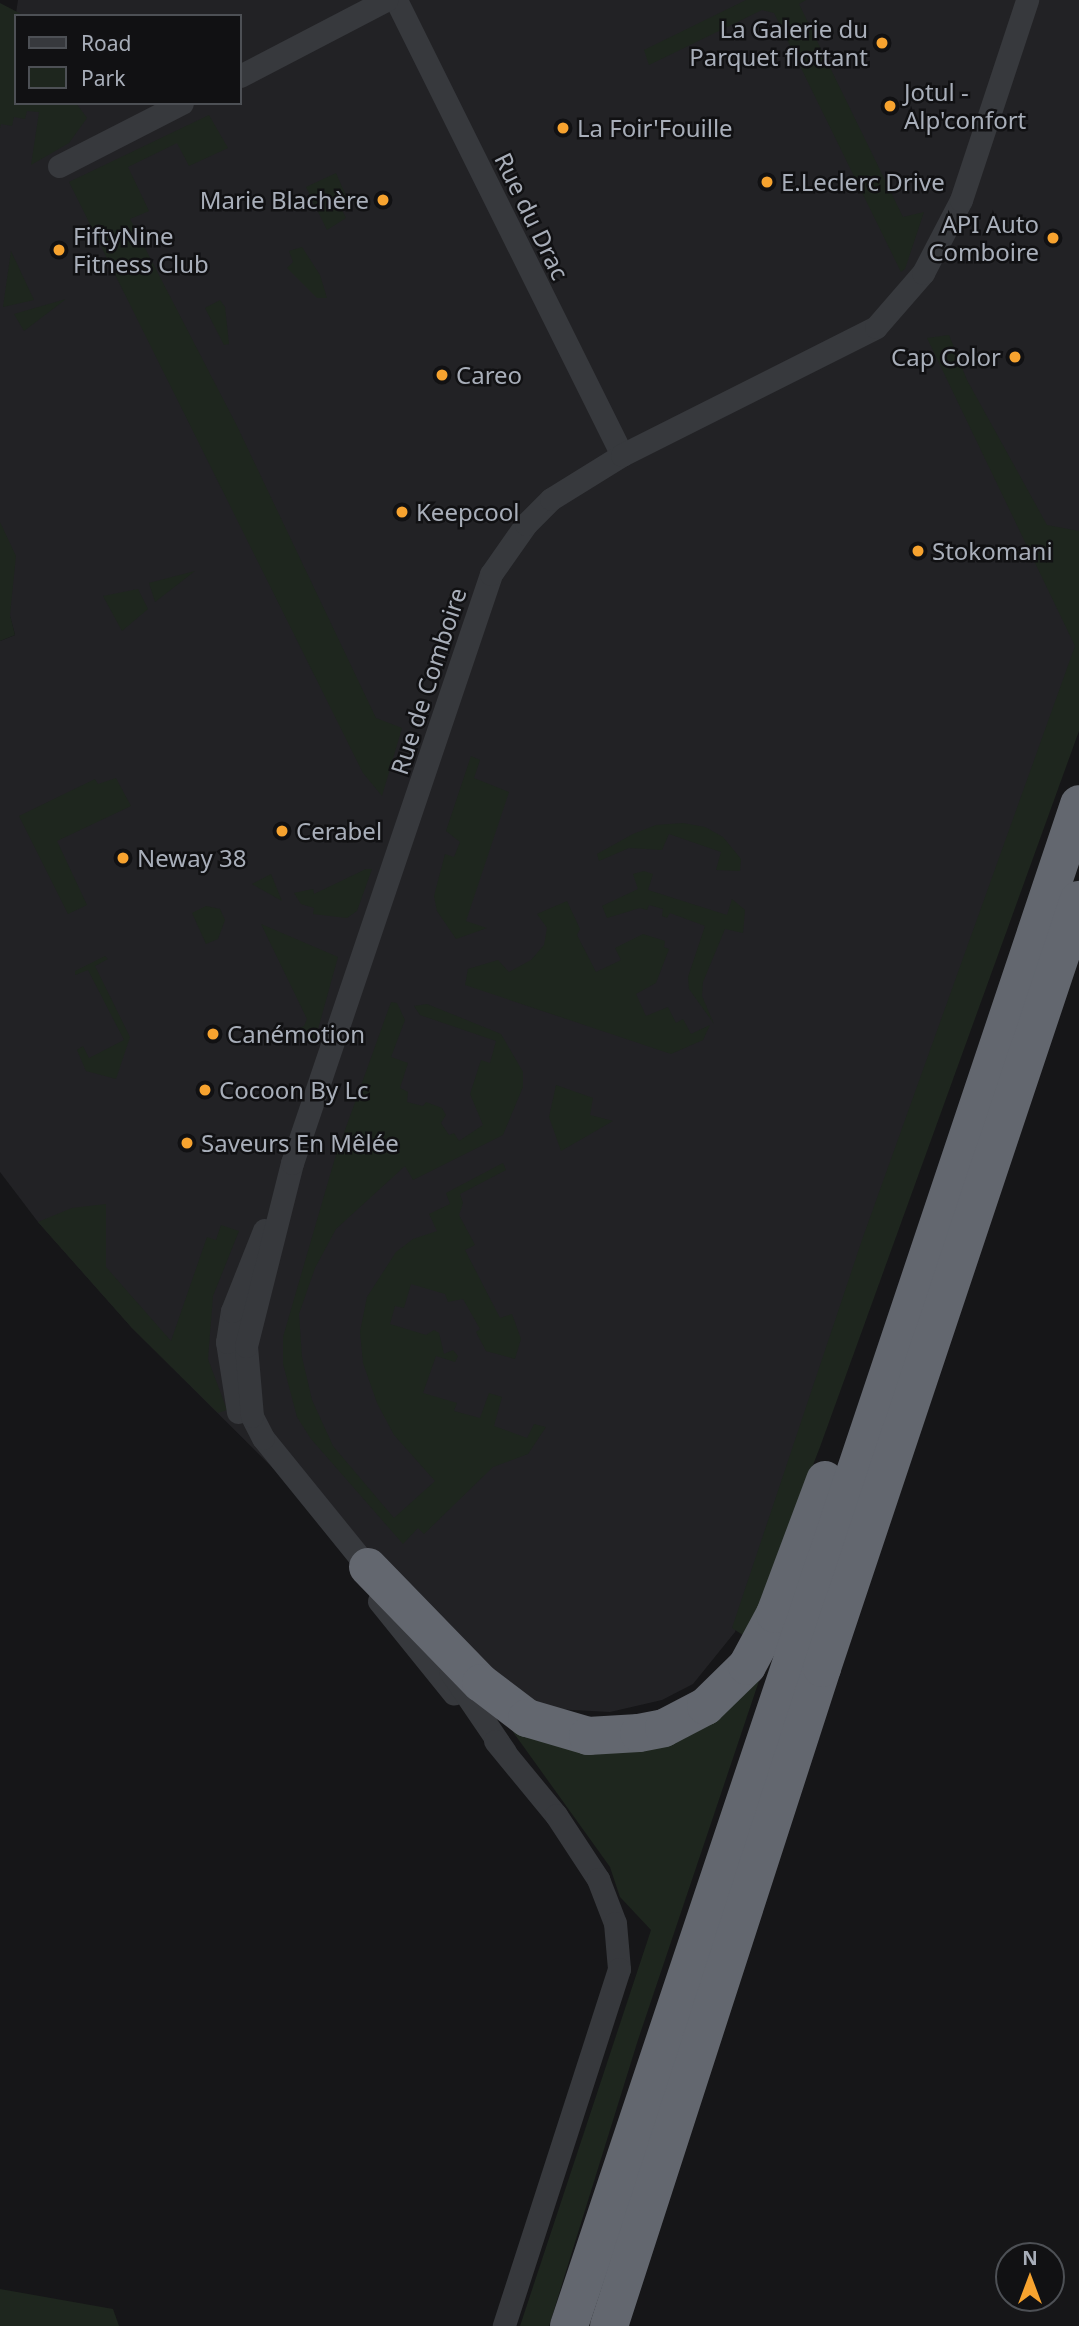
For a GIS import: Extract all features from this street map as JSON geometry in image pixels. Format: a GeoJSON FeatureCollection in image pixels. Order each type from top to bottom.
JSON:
{"type":"FeatureCollection","features":[{"type":"Feature","properties":{"kind":"highway"},"geometry":{"type":"LineString","coordinates":[[569,2326],[1079,804]]}},
{"type":"Feature","properties":{"kind":"highway"},"geometry":{"type":"LineString","coordinates":[[609,2326],[822,1668],[1079,900]]}},
{"type":"Feature","properties":{"kind":"highway"},"geometry":{"type":"LineString","coordinates":[[368,1567],[481,1683],[527,1718],[588,1736],[639,1733],[684,1719],[727,1689],[758,1648],[849,1417],[915,1292]]}},
{"type":"Feature","properties":{"kind":"street"},"geometry":{"type":"LineString","coordinates":[[242,75],[386,0]]}},
{"type":"Feature","properties":{"kind":"street","name":"Rue du Drac"},"geometry":{"type":"LineString","coordinates":[[396,0],[622,455]]}},
{"type":"Feature","properties":{"kind":"street","name":"Rue de Comboire"},"geometry":{"type":"LineString","coordinates":[[505,1752],[448,1668],[263,1438],[253,1416],[246,1346],[292,1163],[491,575],[526,524],[551,499],[622,455],[876,327],[923,273],[961,200],[1027,0]]}},
{"type":"Feature","properties":{"kind":"street"},"geometry":{"type":"LineString","coordinates":[[59,166],[178,105]]}},
{"type":"Feature","properties":{"kind":"street"},"geometry":{"type":"LineString","coordinates":[[292,1163],[232,1311],[227,1342],[242,1426],[437,1674],[556,1815],[598,1879],[615,1923],[619,1969],[504,2326]]}},
{"type":"Feature","properties":{"kind":"shaded area"},"geometry":{"type":"Polygon","coordinates":[[[18,0],[1079,0],[1079,641],[931,1052],[735,1632],[693,1684],[662,1700],[610,1712],[535,1708],[460,1654],[132,1328],[38,1222],[0,1172],[0,641],[15,635],[0,579],[0,119],[14,26],[14,105],[242,105],[242,14],[16,14],[18,0]]]}},
{"type":"Feature","properties":{"kind":"green space"},"geometry":{"type":"Polygon","coordinates":[[[746,0],[806,0],[799,4],[903,217],[924,212],[905,269],[901,272],[774,13],[762,10],[649,65],[644,50],[746,0]]]}},
{"type":"Feature","properties":{"kind":"green space"},"geometry":{"type":"Polygon","coordinates":[[[0,3],[21,14],[14,14],[14,105],[77,105],[87,118],[69,143],[31,165],[39,112],[27,111],[25,119],[14,117],[12,126],[1,124],[0,128],[0,3]]]}},
{"type":"Feature","properties":{"kind":"green space"},"geometry":{"type":"Polygon","coordinates":[[[209,115],[228,148],[189,166],[177,143],[128,167],[149,211],[130,219],[237,426],[376,718],[402,728],[382,796],[363,773],[69,182],[209,115]]]}},
{"type":"Feature","properties":{"kind":"green space"},"geometry":{"type":"Polygon","coordinates":[[[336,173],[350,205],[342,210],[346,218],[327,230],[306,187],[336,173]]]}},
{"type":"Feature","properties":{"kind":"green space"},"geometry":{"type":"Polygon","coordinates":[[[302,247],[320,275],[327,298],[317,298],[287,268],[293,262],[289,251],[302,247]]]}},
{"type":"Feature","properties":{"kind":"green space"},"geometry":{"type":"Polygon","coordinates":[[[11,251],[34,300],[3,307],[11,251]]]}},
{"type":"Feature","properties":{"kind":"green space"},"geometry":{"type":"Polygon","coordinates":[[[66,299],[24,331],[14,314],[66,299]]]}},
{"type":"Feature","properties":{"kind":"green space"},"geometry":{"type":"Polygon","coordinates":[[[220,300],[225,307],[229,344],[224,345],[205,308],[220,300]]]}},
{"type":"Feature","properties":{"kind":"green space"},"geometry":{"type":"Polygon","coordinates":[[[949,335],[967,380],[1047,525],[1079,531],[1079,731],[820,1447],[746,1637],[732,1628],[863,1237],[1075,646],[927,338],[949,335]]]}},
{"type":"Feature","properties":{"kind":"green space"},"geometry":{"type":"Polygon","coordinates":[[[0,522],[16,556],[10,615],[15,635],[0,641],[0,522]]]}},
{"type":"Feature","properties":{"kind":"green space"},"geometry":{"type":"Polygon","coordinates":[[[195,571],[155,602],[149,583],[195,571]]]}},
{"type":"Feature","properties":{"kind":"green space"},"geometry":{"type":"Polygon","coordinates":[[[138,589],[148,609],[122,631],[103,596],[138,589]]]}},
{"type":"Feature","properties":{"kind":"green space"},"geometry":{"type":"Polygon","coordinates":[[[471,756],[480,760],[474,778],[509,792],[466,921],[487,928],[456,939],[437,911],[434,896],[445,854],[454,857],[460,842],[446,831],[471,756]]]}},
{"type":"Feature","properties":{"kind":"green space"},"geometry":{"type":"Polygon","coordinates":[[[116,778],[131,806],[57,841],[87,905],[68,914],[19,816],[95,779],[98,784],[116,778]]]}},
{"type":"Feature","properties":{"kind":"green space"},"geometry":{"type":"Polygon","coordinates":[[[683,823],[705,827],[723,837],[741,859],[740,871],[716,870],[721,852],[669,834],[662,850],[629,848],[599,861],[597,854],[633,834],[656,825],[683,823]]]}},
{"type":"Feature","properties":{"kind":"green space"},"geometry":{"type":"Polygon","coordinates":[[[366,869],[372,869],[357,911],[347,918],[313,914],[314,908],[301,904],[294,893],[313,889],[314,894],[366,869]]]}},
{"type":"Feature","properties":{"kind":"green space"},"geometry":{"type":"Polygon","coordinates":[[[644,871],[653,874],[648,890],[727,915],[732,899],[745,910],[743,933],[725,929],[703,982],[702,996],[714,1024],[689,989],[688,977],[705,926],[670,913],[667,918],[662,916],[663,909],[649,905],[647,910],[640,908],[607,918],[602,906],[638,889],[633,874],[644,871]]]}},
{"type":"Feature","properties":{"kind":"green space"},"geometry":{"type":"Polygon","coordinates":[[[271,874],[282,901],[252,884],[271,874]]]}},
{"type":"Feature","properties":{"kind":"green space"},"geometry":{"type":"Polygon","coordinates":[[[567,901],[580,929],[577,935],[596,972],[621,960],[615,948],[643,934],[665,941],[664,947],[669,949],[656,983],[636,994],[646,1016],[668,1007],[676,1023],[683,1019],[691,1034],[710,1025],[703,1040],[671,1054],[465,985],[468,969],[498,960],[509,972],[531,960],[544,945],[547,928],[537,914],[567,901]]]}},
{"type":"Feature","properties":{"kind":"green space"},"geometry":{"type":"Polygon","coordinates":[[[206,906],[220,909],[225,920],[218,939],[206,944],[192,913],[206,906]]]}},
{"type":"Feature","properties":{"kind":"green space"},"geometry":{"type":"Polygon","coordinates":[[[261,924],[338,957],[315,1040],[288,1034],[304,1026],[307,1019],[261,924]]]}},
{"type":"Feature","properties":{"kind":"green space"},"geometry":{"type":"Polygon","coordinates":[[[105,956],[108,959],[95,966],[130,1037],[116,1079],[86,1071],[77,1050],[83,1046],[89,1058],[124,1040],[88,970],[75,975],[75,971],[105,956]]]}},
{"type":"Feature","properties":{"kind":"green space"},"geometry":{"type":"Polygon","coordinates":[[[391,1002],[397,1003],[405,1020],[391,1057],[408,1063],[400,1088],[408,1092],[407,1102],[423,1106],[426,1102],[442,1108],[446,1115],[441,1123],[449,1135],[454,1133],[459,1141],[483,1125],[470,1094],[481,1060],[490,1063],[496,1041],[420,1015],[414,1006],[427,1004],[501,1034],[523,1072],[523,1087],[503,1135],[413,1180],[405,1166],[336,1229],[315,1268],[299,1314],[302,1357],[312,1400],[333,1446],[394,1518],[435,1481],[394,1435],[377,1403],[363,1363],[360,1332],[367,1297],[396,1252],[413,1239],[437,1231],[429,1214],[450,1204],[446,1193],[503,1163],[506,1170],[460,1194],[463,1203],[459,1215],[475,1245],[465,1250],[500,1318],[512,1314],[521,1339],[515,1359],[486,1351],[476,1332],[480,1329],[463,1299],[448,1302],[445,1294],[411,1284],[404,1308],[395,1306],[390,1324],[426,1335],[434,1330],[439,1333],[444,1354],[453,1350],[458,1356],[455,1362],[436,1356],[423,1393],[457,1403],[454,1411],[480,1418],[489,1393],[502,1397],[494,1426],[527,1438],[534,1424],[546,1427],[528,1454],[493,1467],[424,1534],[418,1528],[403,1544],[311,1439],[297,1417],[283,1364],[283,1337],[335,1158],[391,1002]]]}},
{"type":"Feature","properties":{"kind":"green space"},"geometry":{"type":"Polygon","coordinates":[[[556,1085],[593,1098],[590,1115],[613,1121],[561,1151],[549,1117],[556,1085]]]}},
{"type":"Feature","properties":{"kind":"green space"},"geometry":{"type":"Polygon","coordinates":[[[106,1204],[106,1267],[171,1341],[207,1237],[216,1240],[221,1225],[239,1231],[213,1296],[208,1359],[227,1410],[218,1413],[132,1328],[38,1222],[72,1208],[106,1204]]]}},
{"type":"Feature","properties":{"kind":"green space"},"geometry":{"type":"Polygon","coordinates":[[[763,1669],[638,2040],[549,2326],[520,2326],[651,1930],[620,1897],[610,1867],[503,1718],[594,1748],[763,1669]]]}},
{"type":"Feature","properties":{"kind":"green space"},"geometry":{"type":"Polygon","coordinates":[[[0,2289],[113,2309],[119,2326],[0,2326],[0,2289]]]}},
{"type":"Feature","properties":{"kind":"place","name":"La Galerie du Parquet flottant"},"geometry":{"type":"Point","coordinates":[882,43]}},
{"type":"Feature","properties":{"kind":"place","name":"Jotul - Alp'confort"},"geometry":{"type":"Point","coordinates":[890,106]}},
{"type":"Feature","properties":{"kind":"place","name":"La Foir'Fouille"},"geometry":{"type":"Point","coordinates":[563,128]}},
{"type":"Feature","properties":{"kind":"place","name":"E.Leclerc Drive"},"geometry":{"type":"Point","coordinates":[767,182]}},
{"type":"Feature","properties":{"kind":"place","name":"Marie Blachère"},"geometry":{"type":"Point","coordinates":[383,200]}},
{"type":"Feature","properties":{"kind":"place","name":"API Auto Comboire"},"geometry":{"type":"Point","coordinates":[1053,238]}},
{"type":"Feature","properties":{"kind":"place","name":"FiftyNine Fitness Club"},"geometry":{"type":"Point","coordinates":[59,250]}},
{"type":"Feature","properties":{"kind":"place","name":"Cap Color"},"geometry":{"type":"Point","coordinates":[1015,357]}},
{"type":"Feature","properties":{"kind":"place","name":"Careo"},"geometry":{"type":"Point","coordinates":[442,375]}},
{"type":"Feature","properties":{"kind":"place","name":"Keepcool"},"geometry":{"type":"Point","coordinates":[402,512]}},
{"type":"Feature","properties":{"kind":"place","name":"Stokomani"},"geometry":{"type":"Point","coordinates":[918,551]}},
{"type":"Feature","properties":{"kind":"place","name":"Cerabel"},"geometry":{"type":"Point","coordinates":[282,831]}},
{"type":"Feature","properties":{"kind":"place","name":"Neway 38"},"geometry":{"type":"Point","coordinates":[123,858]}},
{"type":"Feature","properties":{"kind":"place","name":"Canémotion"},"geometry":{"type":"Point","coordinates":[213,1034]}},
{"type":"Feature","properties":{"kind":"place","name":"Cocoon By Lc"},"geometry":{"type":"Point","coordinates":[205,1090]}},
{"type":"Feature","properties":{"kind":"place","name":"Saveurs En Mêlée"},"geometry":{"type":"Point","coordinates":[187,1143]}}]}
